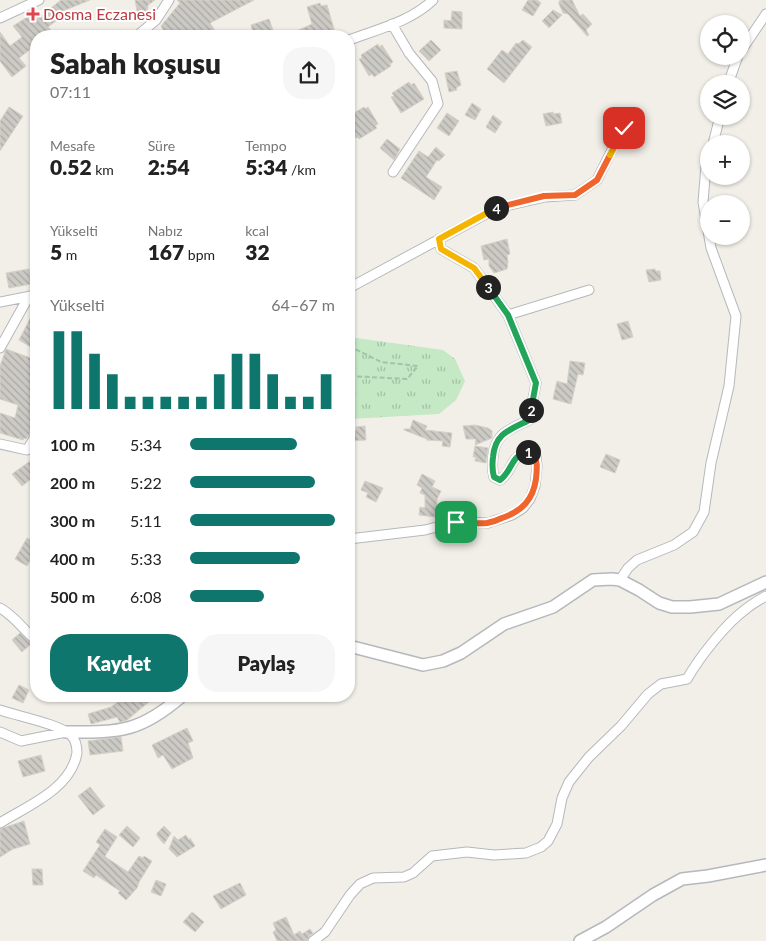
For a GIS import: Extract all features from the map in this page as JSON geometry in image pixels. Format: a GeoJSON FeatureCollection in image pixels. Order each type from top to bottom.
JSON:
{"type":"FeatureCollection","features":[{"type":"Feature","properties":{"kind":"street"},"geometry":{"type":"LineString","coordinates":[[0,18],[39,0]]}},
{"type":"Feature","properties":{"kind":"street"},"geometry":{"type":"LineString","coordinates":[[144,30],[156,20],[169,0]]}},
{"type":"Feature","properties":{"kind":"street"},"geometry":{"type":"LineString","coordinates":[[355,38],[392,24],[423,9],[433,0]]}},
{"type":"Feature","properties":{"kind":"street"},"geometry":{"type":"LineString","coordinates":[[750,38],[766,14]]}},
{"type":"Feature","properties":{"kind":"street"},"geometry":{"type":"LineString","coordinates":[[392,24],[409,53],[432,81],[438,104],[393,172]]}},
{"type":"Feature","properties":{"kind":"street"},"geometry":{"type":"LineString","coordinates":[[355,285],[497,208],[544,196],[575,195],[597,180],[624,128]]}},
{"type":"Feature","properties":{"kind":"street"},"geometry":{"type":"LineString","coordinates":[[620,580],[628,568],[637,560],[674,545],[693,532],[704,512],[711,463],[729,386],[736,316],[711,248],[703,202],[704,185]]}},
{"type":"Feature","properties":{"kind":"street"},"geometry":{"type":"LineString","coordinates":[[355,538],[425,530],[456,522],[488,523],[512,515],[523,508],[530,499],[535,486],[537,466],[536,457],[533,452],[522,453],[515,458],[504,478],[500,480],[494,477],[491,468],[494,446],[499,437],[529,420],[536,383],[508,315],[474,268],[441,249],[439,239]]}},
{"type":"Feature","properties":{"kind":"street"},"geometry":{"type":"LineString","coordinates":[[508,315],[589,290]]}},
{"type":"Feature","properties":{"kind":"street"},"geometry":{"type":"LineString","coordinates":[[0,302],[30,297]]}},
{"type":"Feature","properties":{"kind":"street"},"geometry":{"type":"LineString","coordinates":[[0,348],[30,301]]}},
{"type":"Feature","properties":{"kind":"street"},"geometry":{"type":"LineString","coordinates":[[0,444],[28,450],[30,446]]}},
{"type":"Feature","properties":{"kind":"street"},"geometry":{"type":"LineString","coordinates":[[355,648],[423,665],[443,661],[461,653],[504,624],[553,607],[593,580],[620,580],[659,603],[672,607],[719,604],[766,582]]}},
{"type":"Feature","properties":{"kind":"street"},"geometry":{"type":"LineString","coordinates":[[313,941],[324,932],[360,884],[373,878],[404,877],[432,856],[467,852],[494,855],[526,853],[541,847],[548,841],[557,824],[562,798],[569,782],[589,757],[621,726],[648,694],[661,684],[687,679],[698,660],[735,618],[745,609],[766,596]]}},
{"type":"Feature","properties":{"kind":"street"},"geometry":{"type":"LineString","coordinates":[[0,608],[12,615],[30,635]]}},
{"type":"Feature","properties":{"kind":"street"},"geometry":{"type":"LineString","coordinates":[[0,732],[21,741],[66,732],[106,733],[130,729],[145,723],[176,702]]}},
{"type":"Feature","properties":{"kind":"street"},"geometry":{"type":"LineString","coordinates":[[0,710],[58,728],[72,736],[78,747],[75,762],[63,782],[55,790],[0,823]]}},
{"type":"Feature","properties":{"kind":"street"},"geometry":{"type":"LineString","coordinates":[[580,941],[606,927],[653,895],[682,879],[766,865]]}},
{"type":"Feature","properties":{"kind":"path"},"geometry":{"type":"LineString","coordinates":[[355,349],[381,362],[418,366],[407,379],[355,376]]}},
{"type":"Feature","properties":{"kind":"green space"},"geometry":{"type":"Polygon","coordinates":[[[355,338],[443,350],[455,359],[465,381],[456,400],[439,414],[355,419],[355,338]]]}},
{"type":"Feature","properties":{"kind":"building"},"geometry":{"type":"Polygon","coordinates":[[[61,0],[90,0],[58,13],[61,17],[48,27],[51,30],[30,30],[30,50],[19,58],[26,66],[12,77],[0,61],[0,32],[10,46],[22,37],[13,26],[37,11],[41,16],[61,0]]]}},
{"type":"Feature","properties":{"kind":"building"},"geometry":{"type":"Polygon","coordinates":[[[135,0],[155,0],[148,5],[147,14],[138,15],[135,0]]]}},
{"type":"Feature","properties":{"kind":"building"},"geometry":{"type":"Polygon","coordinates":[[[177,0],[254,0],[210,23],[214,30],[163,30],[161,26],[180,3],[177,0]]]}},
{"type":"Feature","properties":{"kind":"building"},"geometry":{"type":"Polygon","coordinates":[[[528,0],[537,0],[541,3],[533,16],[522,10],[528,0]]]}},
{"type":"Feature","properties":{"kind":"building"},"geometry":{"type":"Polygon","coordinates":[[[572,0],[580,16],[583,14],[592,24],[586,30],[589,35],[587,36],[568,14],[563,13],[559,4],[559,1],[572,0]]]}},
{"type":"Feature","properties":{"kind":"building"},"geometry":{"type":"Polygon","coordinates":[[[320,3],[321,6],[327,5],[334,30],[299,30],[312,24],[307,7],[320,3]]]}},
{"type":"Feature","properties":{"kind":"building"},"geometry":{"type":"Polygon","coordinates":[[[553,10],[562,15],[549,28],[542,21],[553,10]]]}},
{"type":"Feature","properties":{"kind":"building"},"geometry":{"type":"Polygon","coordinates":[[[452,11],[462,12],[462,29],[444,28],[444,20],[451,21],[452,11]]]}},
{"type":"Feature","properties":{"kind":"building"},"geometry":{"type":"Polygon","coordinates":[[[269,19],[273,30],[252,30],[251,25],[269,19]]]}},
{"type":"Feature","properties":{"kind":"building"},"geometry":{"type":"Polygon","coordinates":[[[431,40],[441,50],[429,61],[419,51],[431,40]]]}},
{"type":"Feature","properties":{"kind":"building"},"geometry":{"type":"Polygon","coordinates":[[[523,40],[532,47],[504,83],[487,69],[502,50],[508,54],[516,43],[518,44],[523,40]]]}},
{"type":"Feature","properties":{"kind":"building"},"geometry":{"type":"Polygon","coordinates":[[[378,44],[379,47],[382,45],[393,62],[390,64],[391,66],[374,77],[372,74],[369,76],[359,59],[362,58],[361,55],[378,44]]]}},
{"type":"Feature","properties":{"kind":"building"},"geometry":{"type":"Polygon","coordinates":[[[457,71],[461,85],[456,88],[457,90],[449,92],[445,73],[457,71]]]}},
{"type":"Feature","properties":{"kind":"building"},"geometry":{"type":"Polygon","coordinates":[[[409,82],[411,85],[414,83],[424,99],[401,113],[391,97],[394,96],[392,93],[409,82]]]}},
{"type":"Feature","properties":{"kind":"building"},"geometry":{"type":"Polygon","coordinates":[[[472,103],[481,109],[475,120],[465,115],[472,103]]]}},
{"type":"Feature","properties":{"kind":"building"},"geometry":{"type":"Polygon","coordinates":[[[9,107],[23,116],[0,151],[0,121],[9,107]]]}},
{"type":"Feature","properties":{"kind":"building"},"geometry":{"type":"Polygon","coordinates":[[[364,107],[365,109],[368,107],[378,124],[375,126],[377,128],[359,139],[358,137],[356,138],[355,112],[364,107]]]}},
{"type":"Feature","properties":{"kind":"building"},"geometry":{"type":"Polygon","coordinates":[[[626,109],[635,110],[634,125],[624,122],[626,109]]]}},
{"type":"Feature","properties":{"kind":"building"},"geometry":{"type":"Polygon","coordinates":[[[553,112],[554,114],[560,113],[562,123],[546,126],[543,114],[553,112]]]}},
{"type":"Feature","properties":{"kind":"building"},"geometry":{"type":"Polygon","coordinates":[[[447,113],[459,121],[449,136],[437,128],[447,113]]]}},
{"type":"Feature","properties":{"kind":"building"},"geometry":{"type":"Polygon","coordinates":[[[493,115],[502,122],[495,133],[486,127],[493,115]]]}},
{"type":"Feature","properties":{"kind":"building"},"geometry":{"type":"Polygon","coordinates":[[[387,139],[400,149],[394,160],[380,148],[387,139]]]}},
{"type":"Feature","properties":{"kind":"building"},"geometry":{"type":"Polygon","coordinates":[[[436,147],[445,155],[439,161],[437,160],[426,177],[442,187],[434,200],[401,178],[419,151],[428,157],[436,147]]]}},
{"type":"Feature","properties":{"kind":"building"},"geometry":{"type":"Polygon","coordinates":[[[507,239],[510,254],[507,255],[507,269],[494,273],[489,266],[489,259],[484,260],[481,246],[507,239]]]}},
{"type":"Feature","properties":{"kind":"building"},"geometry":{"type":"Polygon","coordinates":[[[29,269],[30,284],[9,288],[6,273],[29,269]]]}},
{"type":"Feature","properties":{"kind":"building"},"geometry":{"type":"Polygon","coordinates":[[[655,269],[660,271],[661,280],[649,282],[646,270],[655,269]]]}},
{"type":"Feature","properties":{"kind":"building"},"geometry":{"type":"Polygon","coordinates":[[[30,319],[30,346],[19,340],[30,319]]]}},
{"type":"Feature","properties":{"kind":"building"},"geometry":{"type":"Polygon","coordinates":[[[628,321],[633,337],[622,340],[617,324],[628,321]]]}},
{"type":"Feature","properties":{"kind":"building"},"geometry":{"type":"Polygon","coordinates":[[[6,349],[30,358],[30,433],[23,440],[0,433],[0,413],[15,418],[18,405],[0,399],[0,366],[6,349]]]}},
{"type":"Feature","properties":{"kind":"building"},"geometry":{"type":"Polygon","coordinates":[[[570,361],[585,363],[583,375],[578,374],[571,404],[553,399],[557,381],[567,384],[570,361]]]}},
{"type":"Feature","properties":{"kind":"building"},"geometry":{"type":"Polygon","coordinates":[[[413,420],[427,426],[425,430],[452,433],[450,447],[442,446],[443,441],[426,440],[404,430],[410,429],[413,420]]]}},
{"type":"Feature","properties":{"kind":"building"},"geometry":{"type":"Polygon","coordinates":[[[475,425],[492,431],[492,438],[475,445],[476,439],[466,439],[463,426],[475,425]]]}},
{"type":"Feature","properties":{"kind":"building"},"geometry":{"type":"Polygon","coordinates":[[[365,426],[366,440],[355,441],[356,427],[365,426]]]}},
{"type":"Feature","properties":{"kind":"building"},"geometry":{"type":"Polygon","coordinates":[[[475,446],[488,448],[486,463],[475,461],[476,457],[473,457],[475,446]]]}},
{"type":"Feature","properties":{"kind":"building"},"geometry":{"type":"Polygon","coordinates":[[[606,454],[620,460],[615,473],[600,467],[606,454]]]}},
{"type":"Feature","properties":{"kind":"building"},"geometry":{"type":"Polygon","coordinates":[[[30,461],[30,480],[22,486],[12,474],[30,461]]]}},
{"type":"Feature","properties":{"kind":"building"},"geometry":{"type":"Polygon","coordinates":[[[422,474],[435,481],[432,487],[441,491],[437,499],[436,517],[419,515],[420,507],[425,508],[425,495],[420,493],[422,488],[417,485],[422,474]]]}},
{"type":"Feature","properties":{"kind":"building"},"geometry":{"type":"Polygon","coordinates":[[[365,481],[383,488],[376,502],[366,497],[368,493],[361,490],[365,481]]]}},
{"type":"Feature","properties":{"kind":"building"},"geometry":{"type":"Polygon","coordinates":[[[27,538],[30,540],[30,561],[27,566],[15,559],[27,538]]]}},
{"type":"Feature","properties":{"kind":"building"},"geometry":{"type":"Polygon","coordinates":[[[20,633],[30,645],[22,652],[12,640],[20,633]]]}},
{"type":"Feature","properties":{"kind":"building"},"geometry":{"type":"Polygon","coordinates":[[[19,685],[29,690],[23,703],[12,698],[19,685]]]}},
{"type":"Feature","properties":{"kind":"building"},"geometry":{"type":"Polygon","coordinates":[[[118,702],[149,702],[127,720],[120,722],[117,717],[91,724],[88,714],[111,707],[118,702]]]}},
{"type":"Feature","properties":{"kind":"building"},"geometry":{"type":"Polygon","coordinates":[[[187,728],[193,741],[188,743],[193,758],[172,769],[163,755],[158,758],[152,745],[187,728]]]}},
{"type":"Feature","properties":{"kind":"building"},"geometry":{"type":"Polygon","coordinates":[[[121,737],[123,751],[90,755],[88,741],[121,737]]]}},
{"type":"Feature","properties":{"kind":"building"},"geometry":{"type":"Polygon","coordinates":[[[41,755],[45,771],[23,777],[18,761],[41,755]]]}},
{"type":"Feature","properties":{"kind":"building"},"geometry":{"type":"Polygon","coordinates":[[[90,787],[105,806],[93,815],[78,796],[90,787]]]}},
{"type":"Feature","properties":{"kind":"building"},"geometry":{"type":"Polygon","coordinates":[[[24,821],[30,844],[13,849],[0,857],[0,829],[24,821]]]}},
{"type":"Feature","properties":{"kind":"building"},"geometry":{"type":"Polygon","coordinates":[[[127,826],[140,838],[133,847],[119,835],[127,826]]]}},
{"type":"Feature","properties":{"kind":"building"},"geometry":{"type":"Polygon","coordinates":[[[164,826],[171,833],[164,844],[157,836],[157,833],[164,826]]]}},
{"type":"Feature","properties":{"kind":"building"},"geometry":{"type":"Polygon","coordinates":[[[105,829],[117,837],[105,856],[107,858],[128,872],[139,856],[143,858],[144,856],[152,861],[137,888],[126,900],[118,893],[120,891],[96,875],[94,878],[83,871],[100,845],[96,842],[105,829]]]}},
{"type":"Feature","properties":{"kind":"building"},"geometry":{"type":"Polygon","coordinates":[[[186,835],[195,846],[177,857],[169,849],[174,836],[178,840],[186,835]]]}},
{"type":"Feature","properties":{"kind":"building"},"geometry":{"type":"Polygon","coordinates":[[[32,869],[42,869],[43,885],[33,885],[32,869]]]}},
{"type":"Feature","properties":{"kind":"building"},"geometry":{"type":"Polygon","coordinates":[[[156,880],[166,884],[161,896],[151,892],[156,880]]]}},
{"type":"Feature","properties":{"kind":"building"},"geometry":{"type":"Polygon","coordinates":[[[240,883],[246,895],[221,909],[213,896],[240,883]]]}},
{"type":"Feature","properties":{"kind":"building"},"geometry":{"type":"Polygon","coordinates":[[[192,912],[204,922],[195,932],[183,922],[192,912]]]}},
{"type":"Feature","properties":{"kind":"building"},"geometry":{"type":"Polygon","coordinates":[[[286,917],[294,935],[300,931],[302,934],[310,929],[313,933],[307,941],[277,941],[273,932],[276,930],[273,923],[286,917]]]}},
{"type":"Feature","properties":{"kind":"place","name":"Dosma Eczanesi"},"geometry":{"type":"Point","coordinates":[33,14]}},
{"type":"Feature","properties":{"kind":"route"},"geometry":{"type":"LineString","coordinates":[[456,522],[488,523],[512,515],[523,508],[530,499],[535,486],[537,466],[536,457],[533,452],[522,453],[515,458],[504,478],[500,480],[494,477],[491,468],[494,446],[499,437],[529,420],[536,383],[508,315],[474,268],[441,249],[439,239],[497,208],[544,196],[575,195],[597,180],[624,128]]}}]}
